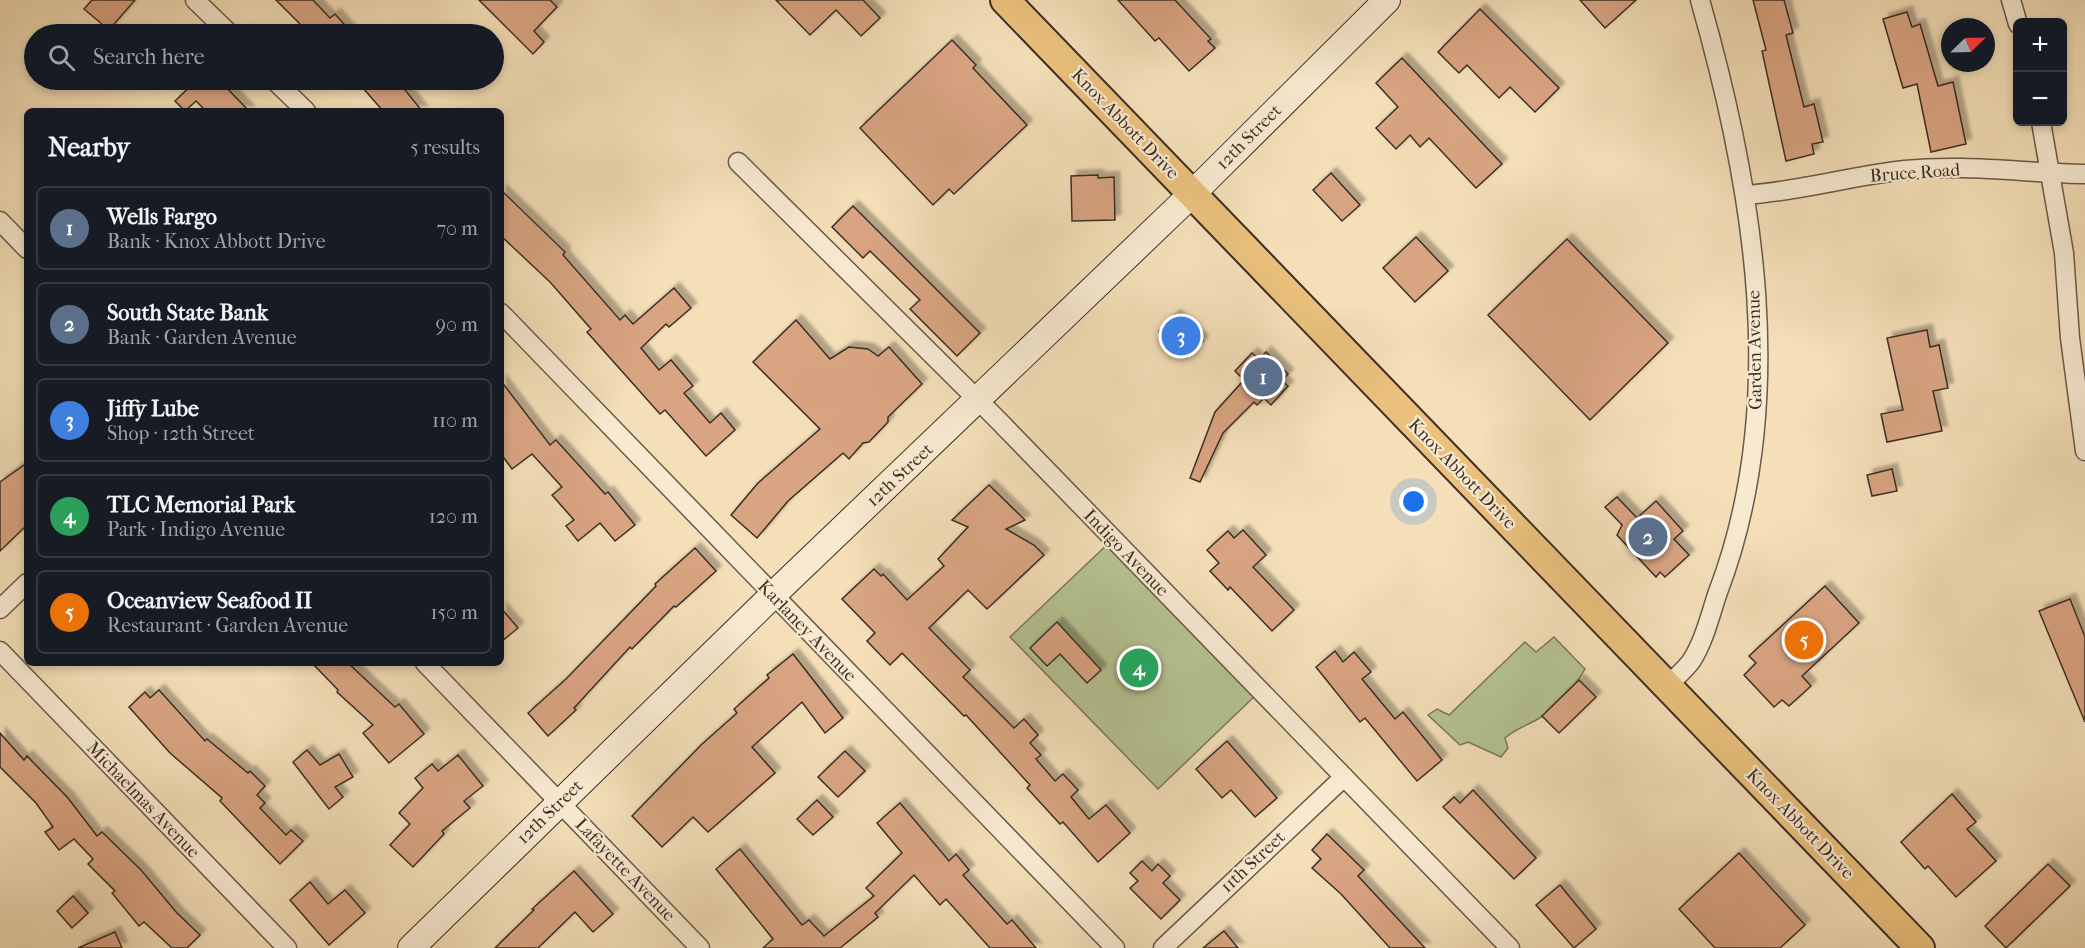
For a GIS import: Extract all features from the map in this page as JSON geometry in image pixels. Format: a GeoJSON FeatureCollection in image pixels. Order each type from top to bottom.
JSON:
{"type":"FeatureCollection","features":[{"type":"Feature","properties":{"kind":"main road","name":"Knox Abbott Drive"},"geometry":{"type":"LineString","coordinates":[[1005,0],[1920,948]]}},
{"type":"Feature","properties":{"kind":"main road","name":"12th Street"},"geometry":{"type":"LineString","coordinates":[[411,948],[773,595],[1192,194],[1388,0]]}},
{"type":"Feature","properties":{"kind":"street"},"geometry":{"type":"LineString","coordinates":[[195,0],[220,24]]}},
{"type":"Feature","properties":{"kind":"street","name":"Garden Avenue"},"geometry":{"type":"LineString","coordinates":[[1667,686],[1691,662],[1705,632],[1736,546],[1747,494],[1756,410],[1757,325],[1746,195],[1724,84],[1700,0]]}},
{"type":"Feature","properties":{"kind":"street"},"geometry":{"type":"LineString","coordinates":[[2011,0],[2016,18]]}},
{"type":"Feature","properties":{"kind":"street"},"geometry":{"type":"LineString","coordinates":[[284,90],[303,108]]}},
{"type":"Feature","properties":{"kind":"street"},"geometry":{"type":"LineString","coordinates":[[2042,126],[2064,253],[2070,338],[2085,451]]}},
{"type":"Feature","properties":{"kind":"street","name":"Indigo Avenue"},"geometry":{"type":"LineString","coordinates":[[738,162],[979,400],[1510,948]]}},
{"type":"Feature","properties":{"kind":"street","name":"Bruce Road"},"geometry":{"type":"LineString","coordinates":[[1746,195],[1802,189],[1906,170],[1948,168],[2085,174]]}},
{"type":"Feature","properties":{"kind":"street"},"geometry":{"type":"LineString","coordinates":[[0,221],[24,246]]}},
{"type":"Feature","properties":{"kind":"street","name":"Karlaney Avenue"},"geometry":{"type":"LineString","coordinates":[[504,316],[1115,948]]}},
{"type":"Feature","properties":{"kind":"street"},"geometry":{"type":"LineString","coordinates":[[0,609],[24,587]]}},
{"type":"Feature","properties":{"kind":"street","name":"Michaelmas Avenue"},"geometry":{"type":"LineString","coordinates":[[0,651],[287,948]]}},
{"type":"Feature","properties":{"kind":"street","name":"Lafayette Avenue"},"geometry":{"type":"LineString","coordinates":[[428,666],[700,948]]}},
{"type":"Feature","properties":{"kind":"street","name":"11th Street"},"geometry":{"type":"LineString","coordinates":[[1163,948],[1344,777]]}},
{"type":"Feature","properties":{"kind":"green space"},"geometry":{"type":"Polygon","coordinates":[[[1113,539],[1260,691],[1158,789],[1010,637],[1113,539]]]}},
{"type":"Feature","properties":{"kind":"green space"},"geometry":{"type":"Polygon","coordinates":[[[1554,637],[1585,669],[1572,688],[1554,707],[1505,738],[1508,748],[1501,757],[1468,742],[1460,745],[1428,715],[1437,709],[1449,715],[1525,642],[1536,652],[1554,637]]]}},
{"type":"Feature","properties":{"kind":"building"},"geometry":{"type":"Polygon","coordinates":[[[92,0],[135,0],[114,24],[102,24],[84,9],[92,0]]]}},
{"type":"Feature","properties":{"kind":"building"},"geometry":{"type":"Polygon","coordinates":[[[276,0],[313,0],[330,18],[335,14],[344,24],[300,24],[276,0]]]}},
{"type":"Feature","properties":{"kind":"building"},"geometry":{"type":"Polygon","coordinates":[[[479,0],[550,0],[557,7],[534,31],[544,42],[533,54],[479,0]]]}},
{"type":"Feature","properties":{"kind":"building"},"geometry":{"type":"Polygon","coordinates":[[[776,0],[863,0],[880,18],[861,36],[836,10],[810,35],[776,0]]]}},
{"type":"Feature","properties":{"kind":"building"},"geometry":{"type":"Polygon","coordinates":[[[1118,0],[1175,0],[1211,39],[1208,41],[1215,48],[1189,71],[1159,38],[1155,41],[1118,0]]]}},
{"type":"Feature","properties":{"kind":"building"},"geometry":{"type":"Polygon","coordinates":[[[1580,0],[1636,0],[1605,28],[1580,0]]]}},
{"type":"Feature","properties":{"kind":"building"},"geometry":{"type":"Polygon","coordinates":[[[1753,0],[1784,0],[1793,33],[1786,35],[1804,107],[1814,104],[1823,142],[1812,144],[1814,154],[1786,161],[1762,51],[1766,50],[1753,0]]]}},
{"type":"Feature","properties":{"kind":"building"},"geometry":{"type":"Polygon","coordinates":[[[1480,9],[1559,88],[1535,112],[1510,87],[1499,98],[1467,65],[1459,73],[1438,52],[1480,9]]]}},
{"type":"Feature","properties":{"kind":"building"},"geometry":{"type":"Polygon","coordinates":[[[1907,12],[1912,27],[1920,24],[1938,86],[1953,82],[1966,144],[1931,152],[1917,84],[1903,88],[1883,19],[1907,12]]]}},
{"type":"Feature","properties":{"kind":"building"},"geometry":{"type":"Polygon","coordinates":[[[952,40],[976,65],[973,68],[1027,125],[954,194],[949,189],[933,205],[860,128],[952,40]]]}},
{"type":"Feature","properties":{"kind":"building"},"geometry":{"type":"Polygon","coordinates":[[[1402,58],[1502,164],[1476,188],[1429,138],[1420,147],[1410,135],[1396,149],[1376,128],[1398,107],[1376,83],[1402,58]]]}},
{"type":"Feature","properties":{"kind":"building"},"geometry":{"type":"Polygon","coordinates":[[[187,90],[229,90],[246,108],[203,108],[196,101],[188,108],[182,108],[175,101],[187,90]]]}},
{"type":"Feature","properties":{"kind":"building"},"geometry":{"type":"Polygon","coordinates":[[[365,90],[405,90],[420,108],[380,108],[365,90]]]}},
{"type":"Feature","properties":{"kind":"building"},"geometry":{"type":"Polygon","coordinates":[[[1331,173],[1360,205],[1342,221],[1313,190],[1331,173]]]}},
{"type":"Feature","properties":{"kind":"building"},"geometry":{"type":"Polygon","coordinates":[[[1098,175],[1098,178],[1114,177],[1115,220],[1072,221],[1071,176],[1098,175]]]}},
{"type":"Feature","properties":{"kind":"building"},"geometry":{"type":"Polygon","coordinates":[[[504,193],[565,252],[563,255],[620,320],[625,315],[633,324],[674,288],[691,308],[669,327],[666,324],[641,348],[659,370],[671,360],[693,386],[684,393],[710,423],[721,413],[735,430],[706,456],[665,410],[660,414],[587,332],[591,329],[550,282],[504,239],[504,193]]]}},
{"type":"Feature","properties":{"kind":"building"},"geometry":{"type":"Polygon","coordinates":[[[853,206],[980,333],[957,356],[910,309],[920,300],[870,251],[863,258],[832,227],[853,206]]]}},
{"type":"Feature","properties":{"kind":"building"},"geometry":{"type":"Polygon","coordinates":[[[1416,237],[1448,271],[1415,302],[1383,268],[1416,237]]]}},
{"type":"Feature","properties":{"kind":"building"},"geometry":{"type":"Polygon","coordinates":[[[1567,239],[1668,343],[1590,420],[1488,315],[1567,239]]]}},
{"type":"Feature","properties":{"kind":"building"},"geometry":{"type":"Polygon","coordinates":[[[1175,315],[1203,341],[1186,358],[1159,331],[1175,315]]]}},
{"type":"Feature","properties":{"kind":"building"},"geometry":{"type":"Polygon","coordinates":[[[796,320],[830,359],[849,347],[868,349],[878,356],[889,347],[922,384],[888,417],[888,422],[869,442],[863,443],[849,459],[843,453],[788,501],[757,538],[731,515],[758,483],[820,429],[753,362],[796,320]]]}},
{"type":"Feature","properties":{"kind":"building"},"geometry":{"type":"Polygon","coordinates":[[[1927,330],[1930,347],[1939,345],[1948,388],[1933,391],[1942,431],[1887,442],[1881,414],[1903,410],[1887,338],[1927,330]]]}},
{"type":"Feature","properties":{"kind":"building"},"geometry":{"type":"Polygon","coordinates":[[[1266,352],[1288,374],[1282,381],[1288,386],[1271,405],[1264,398],[1257,405],[1254,402],[1223,433],[1200,482],[1190,478],[1215,412],[1244,380],[1235,371],[1252,353],[1259,359],[1266,352]]]}},
{"type":"Feature","properties":{"kind":"building"},"geometry":{"type":"Polygon","coordinates":[[[504,385],[550,445],[556,440],[605,494],[608,492],[635,525],[615,541],[600,523],[578,541],[566,526],[574,520],[552,495],[562,487],[532,454],[512,469],[504,458],[504,385]]]}},
{"type":"Feature","properties":{"kind":"building"},"geometry":{"type":"Polygon","coordinates":[[[24,465],[24,528],[0,551],[0,482],[24,465]]]}},
{"type":"Feature","properties":{"kind":"building"},"geometry":{"type":"Polygon","coordinates":[[[1892,469],[1897,491],[1872,496],[1867,475],[1892,469]]]}},
{"type":"Feature","properties":{"kind":"building"},"geometry":{"type":"Polygon","coordinates":[[[989,485],[1025,520],[1006,529],[1034,545],[1044,555],[987,609],[968,590],[929,628],[970,670],[963,677],[1014,728],[1024,719],[1038,735],[1030,743],[1041,755],[1036,759],[1055,781],[1063,774],[1078,790],[1071,797],[1089,819],[1106,805],[1130,833],[1098,862],[1063,822],[1060,824],[1027,788],[1030,785],[966,715],[964,716],[902,653],[890,665],[867,641],[875,633],[842,599],[874,569],[881,576],[883,574],[907,600],[944,566],[938,559],[968,527],[952,520],[989,485]]]}},
{"type":"Feature","properties":{"kind":"building"},"geometry":{"type":"Polygon","coordinates":[[[1617,497],[1637,518],[1656,501],[1683,531],[1674,539],[1689,555],[1665,577],[1660,572],[1656,577],[1617,535],[1622,525],[1605,507],[1617,497]]]}},
{"type":"Feature","properties":{"kind":"building"},"geometry":{"type":"Polygon","coordinates":[[[1243,530],[1266,555],[1253,567],[1294,610],[1272,631],[1230,587],[1228,590],[1210,571],[1219,563],[1207,550],[1228,531],[1234,538],[1243,530]]]}},
{"type":"Feature","properties":{"kind":"building"},"geometry":{"type":"Polygon","coordinates":[[[695,548],[716,571],[676,607],[674,606],[632,649],[630,647],[574,708],[576,710],[548,736],[528,713],[566,679],[656,586],[655,584],[695,548]]]}},
{"type":"Feature","properties":{"kind":"building"},"geometry":{"type":"Polygon","coordinates":[[[1825,586],[1859,623],[1802,676],[1811,686],[1789,706],[1782,700],[1774,707],[1744,675],[1756,663],[1749,656],[1825,586]]]}},
{"type":"Feature","properties":{"kind":"building"},"geometry":{"type":"Polygon","coordinates":[[[2070,599],[2085,637],[2085,722],[2039,611],[2070,599]]]}},
{"type":"Feature","properties":{"kind":"building"},"geometry":{"type":"Polygon","coordinates":[[[504,612],[518,628],[504,640],[504,612]]]}},
{"type":"Feature","properties":{"kind":"building"},"geometry":{"type":"Polygon","coordinates":[[[1057,622],[1101,670],[1087,683],[1060,654],[1047,666],[1030,648],[1057,622]]]}},
{"type":"Feature","properties":{"kind":"building"},"geometry":{"type":"Polygon","coordinates":[[[1335,651],[1343,662],[1354,652],[1371,672],[1362,679],[1395,719],[1403,712],[1442,760],[1417,781],[1365,718],[1360,722],[1316,667],[1335,651]]]}},
{"type":"Feature","properties":{"kind":"building"},"geometry":{"type":"Polygon","coordinates":[[[793,654],[843,718],[825,733],[802,702],[752,747],[775,773],[708,832],[693,817],[662,847],[632,816],[701,745],[737,713],[734,709],[769,678],[767,675],[793,654]]]}},
{"type":"Feature","properties":{"kind":"building"},"geometry":{"type":"Polygon","coordinates":[[[315,666],[351,666],[395,707],[399,704],[424,734],[389,763],[363,733],[373,725],[337,692],[338,690],[315,666]]]}},
{"type":"Feature","properties":{"kind":"building"},"geometry":{"type":"Polygon","coordinates":[[[1579,680],[1596,697],[1559,733],[1542,716],[1579,680]]]}},
{"type":"Feature","properties":{"kind":"building"},"geometry":{"type":"Polygon","coordinates":[[[159,690],[205,741],[207,739],[248,773],[250,771],[265,786],[257,795],[265,803],[260,808],[286,835],[291,830],[303,841],[280,864],[220,801],[222,798],[170,753],[129,707],[145,692],[150,698],[159,690]]]}},
{"type":"Feature","properties":{"kind":"building"},"geometry":{"type":"Polygon","coordinates":[[[0,733],[24,760],[27,756],[68,798],[97,836],[102,832],[141,870],[177,913],[200,935],[187,948],[172,948],[144,922],[139,926],[112,893],[115,891],[88,864],[93,859],[74,839],[59,850],[45,832],[53,827],[36,803],[0,767],[0,733]]]}},
{"type":"Feature","properties":{"kind":"building"},"geometry":{"type":"Polygon","coordinates":[[[1227,741],[1277,798],[1255,817],[1231,790],[1222,798],[1196,769],[1227,741]]]}},
{"type":"Feature","properties":{"kind":"building"},"geometry":{"type":"Polygon","coordinates":[[[307,750],[320,765],[339,754],[353,777],[335,787],[343,797],[329,809],[293,762],[307,750]]]}},
{"type":"Feature","properties":{"kind":"building"},"geometry":{"type":"Polygon","coordinates":[[[845,751],[865,771],[838,797],[818,777],[845,751]]]}},
{"type":"Feature","properties":{"kind":"building"},"geometry":{"type":"Polygon","coordinates":[[[458,755],[483,786],[464,801],[470,808],[442,831],[444,834],[413,867],[390,845],[410,824],[399,813],[423,788],[415,778],[432,764],[438,771],[458,755]]]}},
{"type":"Feature","properties":{"kind":"building"},"geometry":{"type":"Polygon","coordinates":[[[1473,790],[1536,858],[1514,879],[1443,807],[1454,797],[1460,803],[1473,790]]]}},
{"type":"Feature","properties":{"kind":"building"},"geometry":{"type":"Polygon","coordinates":[[[1952,794],[1976,822],[1967,829],[1996,861],[1956,897],[1928,866],[1925,869],[1901,842],[1952,794]]]}},
{"type":"Feature","properties":{"kind":"building"},"geometry":{"type":"Polygon","coordinates":[[[817,800],[833,817],[813,835],[797,819],[817,800]]]}},
{"type":"Feature","properties":{"kind":"building"},"geometry":{"type":"Polygon","coordinates":[[[900,803],[949,861],[956,854],[969,870],[963,875],[1007,924],[1012,920],[1036,948],[990,948],[946,899],[940,905],[914,875],[875,913],[878,917],[840,948],[763,948],[773,939],[716,869],[740,849],[802,925],[809,920],[824,936],[874,896],[866,888],[902,853],[877,823],[900,803]]]}},
{"type":"Feature","properties":{"kind":"building"},"geometry":{"type":"Polygon","coordinates":[[[1327,834],[1364,870],[1358,876],[1425,948],[1390,948],[1341,894],[1312,868],[1321,859],[1312,850],[1327,834]]]}},
{"type":"Feature","properties":{"kind":"building"},"geometry":{"type":"Polygon","coordinates":[[[1739,853],[1805,925],[1780,948],[1715,948],[1679,909],[1739,853]]]}},
{"type":"Feature","properties":{"kind":"building"},"geometry":{"type":"Polygon","coordinates":[[[1142,861],[1152,871],[1158,864],[1170,876],[1163,883],[1180,900],[1161,919],[1130,888],[1138,881],[1130,873],[1142,861]]]}},
{"type":"Feature","properties":{"kind":"building"},"geometry":{"type":"Polygon","coordinates":[[[2048,864],[2070,886],[2006,948],[1985,926],[2048,864]]]}},
{"type":"Feature","properties":{"kind":"building"},"geometry":{"type":"Polygon","coordinates":[[[574,871],[613,914],[593,932],[575,912],[538,948],[495,948],[534,910],[532,909],[574,871]]]}},
{"type":"Feature","properties":{"kind":"building"},"geometry":{"type":"Polygon","coordinates":[[[310,882],[328,904],[345,890],[365,913],[329,945],[290,900],[310,882]]]}},
{"type":"Feature","properties":{"kind":"building"},"geometry":{"type":"Polygon","coordinates":[[[1560,885],[1596,929],[1574,948],[1536,905],[1560,885]]]}},
{"type":"Feature","properties":{"kind":"building"},"geometry":{"type":"Polygon","coordinates":[[[73,896],[88,913],[72,928],[57,911],[73,896]]]}},
{"type":"Feature","properties":{"kind":"building"},"geometry":{"type":"Polygon","coordinates":[[[1224,931],[1238,948],[1203,948],[1224,931]]]}},
{"type":"Feature","properties":{"kind":"building"},"geometry":{"type":"Polygon","coordinates":[[[115,932],[122,948],[78,948],[115,932]]]}},
{"type":"Feature","properties":{"kind":"place","name":"Jiffy Lube"},"geometry":{"type":"Point","coordinates":[1181,336]}},
{"type":"Feature","properties":{"kind":"place","name":"Wells Fargo"},"geometry":{"type":"Point","coordinates":[1263,377]}},
{"type":"Feature","properties":{"kind":"place","name":"South State Bank"},"geometry":{"type":"Point","coordinates":[1648,537]}},
{"type":"Feature","properties":{"kind":"place","name":"Oceanview Seafood II"},"geometry":{"type":"Point","coordinates":[1804,640]}},
{"type":"Feature","properties":{"kind":"place","name":"TLC Memorial Park"},"geometry":{"type":"Point","coordinates":[1139,668]}}]}
